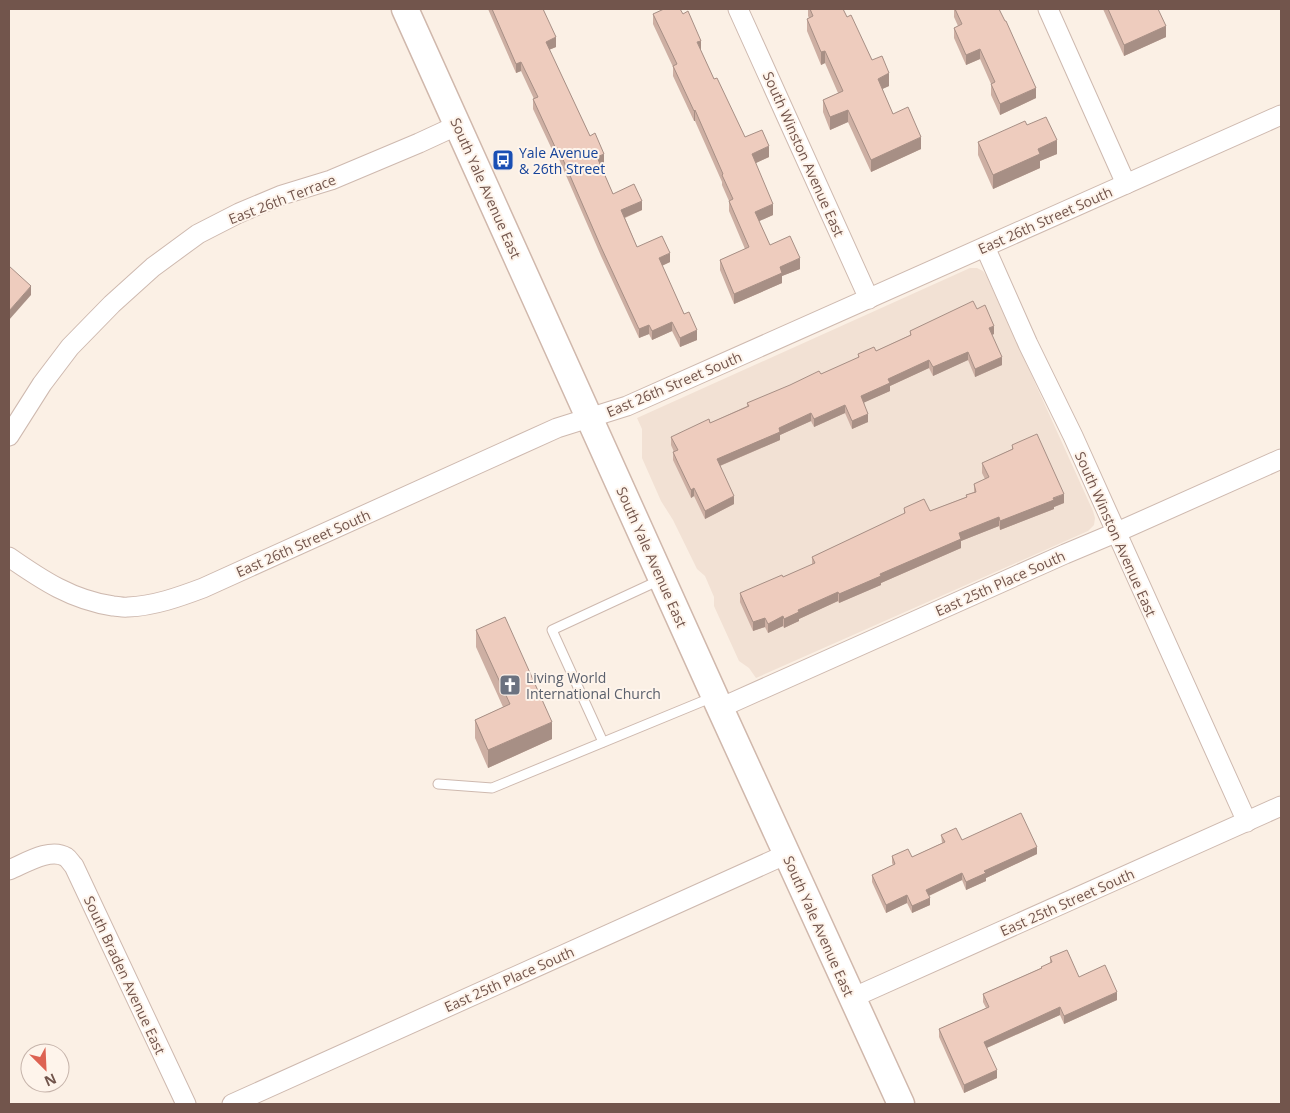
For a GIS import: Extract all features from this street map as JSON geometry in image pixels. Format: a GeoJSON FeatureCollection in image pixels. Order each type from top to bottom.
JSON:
{"type":"FeatureCollection","features":[{"type":"Feature","properties":{"kind":"main road","name":"South Yale Avenue East"},"geometry":{"type":"LineString","coordinates":[[405,9],[901,1104]]}},
{"type":"Feature","properties":{"kind":"street","name":"South Winston Avenue East"},"geometry":{"type":"LineString","coordinates":[[738,9],[869,299]]}},
{"type":"Feature","properties":{"kind":"street"},"geometry":{"type":"LineString","coordinates":[[1048,9],[1126,184]]}},
{"type":"Feature","properties":{"kind":"street","name":"East 26th Street South"},"geometry":{"type":"LineString","coordinates":[[9,557],[64,592],[95,603],[127,608],[165,601],[203,588],[550,431],[627,406],[1281,115]]}},
{"type":"Feature","properties":{"kind":"street","name":"East 26th Terrace"},"geometry":{"type":"LineString","coordinates":[[9,436],[42,384],[70,347],[112,304],[153,267],[198,234],[239,213],[282,195],[331,180],[458,125]]}},
{"type":"Feature","properties":{"kind":"street","name":"South Winston Avenue East"},"geometry":{"type":"LineString","coordinates":[[985,247],[1247,822]]}},
{"type":"Feature","properties":{"kind":"street","name":"East 25th Place South"},"geometry":{"type":"LineString","coordinates":[[718,702],[1115,533],[1281,459]]}},
{"type":"Feature","properties":{"kind":"street","name":"East 25th Street South"},"geometry":{"type":"LineString","coordinates":[[852,998],[1281,806]]}},
{"type":"Feature","properties":{"kind":"street","name":"South Braden Avenue East"},"geometry":{"type":"LineString","coordinates":[[9,870],[42,856],[57,853],[67,857],[74,866],[186,1104]]}},
{"type":"Feature","properties":{"kind":"street","name":"East 25th Place South"},"geometry":{"type":"LineString","coordinates":[[232,1104],[787,854]]}},
{"type":"Feature","properties":{"kind":"lane"},"geometry":{"type":"LineString","coordinates":[[603,742],[552,630],[662,579]]}},
{"type":"Feature","properties":{"kind":"lane"},"geometry":{"type":"LineString","coordinates":[[438,784],[492,788],[603,742],[718,702]]}},
{"type":"Feature","properties":{"kind":"shaded area"},"geometry":{"type":"Polygon","coordinates":[[[970,268],[977,268],[983,271],[987,277],[1093,511],[1094,525],[1088,531],[756,678],[749,668],[739,661],[714,606],[714,597],[705,576],[697,569],[673,520],[661,501],[642,458],[642,429],[637,418],[970,268]]]}},
{"type":"Feature","properties":{"kind":"building"},"geometry":{"type":"Polygon","coordinates":[[[492,9],[543,9],[556,37],[546,42],[590,136],[595,133],[604,154],[597,157],[613,194],[634,184],[642,201],[621,210],[637,247],[662,236],[670,253],[659,258],[684,314],[689,312],[697,330],[680,338],[672,322],[652,331],[649,325],[639,329],[558,148],[556,149],[533,99],[538,97],[521,62],[516,64],[492,9]]]}},
{"type":"Feature","properties":{"kind":"building"},"geometry":{"type":"Polygon","coordinates":[[[664,9],[680,9],[683,14],[688,11],[701,41],[697,42],[714,79],[717,78],[745,137],[762,130],[769,146],[752,154],[773,204],[755,212],[770,245],[790,236],[800,258],[780,267],[782,273],[734,294],[720,260],[749,247],[729,201],[733,199],[723,174],[673,66],[677,64],[653,14],[664,9]]]}},
{"type":"Feature","properties":{"kind":"building"},"geometry":{"type":"Polygon","coordinates":[[[810,9],[843,9],[847,17],[851,15],[872,60],[882,56],[889,73],[878,79],[893,114],[908,107],[921,137],[871,160],[848,110],[830,117],[823,100],[843,91],[825,51],[821,52],[807,19],[813,16],[810,9]]]}},
{"type":"Feature","properties":{"kind":"building"},"geometry":{"type":"Polygon","coordinates":[[[955,9],[999,9],[1036,88],[1000,104],[991,84],[995,82],[980,49],[966,55],[954,28],[962,24],[955,9]]]}},
{"type":"Feature","properties":{"kind":"building"},"geometry":{"type":"Polygon","coordinates":[[[1108,9],[1158,9],[1166,26],[1124,45],[1108,9]]]}},
{"type":"Feature","properties":{"kind":"building"},"geometry":{"type":"Polygon","coordinates":[[[1046,117],[1057,140],[1038,149],[1040,154],[993,175],[978,142],[1025,121],[1027,125],[1046,117]]]}},
{"type":"Feature","properties":{"kind":"building"},"geometry":{"type":"Polygon","coordinates":[[[9,266],[31,286],[9,311],[9,266]]]}},
{"type":"Feature","properties":{"kind":"building"},"geometry":{"type":"Polygon","coordinates":[[[973,301],[977,309],[985,305],[994,326],[989,328],[1002,357],[975,369],[968,352],[933,367],[929,360],[888,379],[890,383],[861,396],[868,414],[852,421],[845,405],[814,419],[811,413],[779,428],[780,432],[717,459],[734,496],[705,511],[694,488],[691,490],[678,463],[673,452],[678,450],[671,437],[709,419],[710,423],[749,406],[747,403],[819,371],[821,374],[859,357],[858,354],[874,347],[876,351],[911,335],[910,331],[973,301]]]}},
{"type":"Feature","properties":{"kind":"building"},"geometry":{"type":"Polygon","coordinates":[[[1037,434],[1064,494],[1053,498],[1054,500],[1000,521],[999,517],[959,533],[961,539],[880,574],[881,576],[798,610],[799,612],[784,619],[783,616],[768,624],[765,618],[753,622],[740,593],[815,563],[812,557],[905,513],[904,508],[924,499],[930,511],[967,497],[966,495],[976,492],[974,484],[989,477],[982,463],[1013,449],[1012,445],[1037,434]]]}},
{"type":"Feature","properties":{"kind":"building","name":"Living World International Church"},"geometry":{"type":"Polygon","coordinates":[[[505,617],[552,722],[488,750],[475,720],[510,704],[476,630],[505,617]]]}},
{"type":"Feature","properties":{"kind":"building"},"geometry":{"type":"Polygon","coordinates":[[[1021,813],[1037,847],[984,871],[986,873],[966,882],[962,873],[926,890],[930,898],[912,906],[907,895],[886,905],[872,875],[895,864],[892,856],[908,849],[912,857],[945,842],[941,835],[956,828],[962,840],[1021,813]]]}},
{"type":"Feature","properties":{"kind":"building"},"geometry":{"type":"Polygon","coordinates":[[[1067,950],[1079,977],[1105,965],[1117,992],[1064,1016],[1060,1007],[984,1042],[997,1070],[964,1085],[939,1029],[989,1007],[983,994],[1042,968],[1052,962],[1050,957],[1067,950]]]}},
{"type":"Feature","properties":{"kind":"place","name":"Yale Avenue & 26th Street"},"geometry":{"type":"Point","coordinates":[503,160]}},
{"type":"Feature","properties":{"kind":"place","name":"Living World International Church"},"geometry":{"type":"Point","coordinates":[510,685]}}]}
